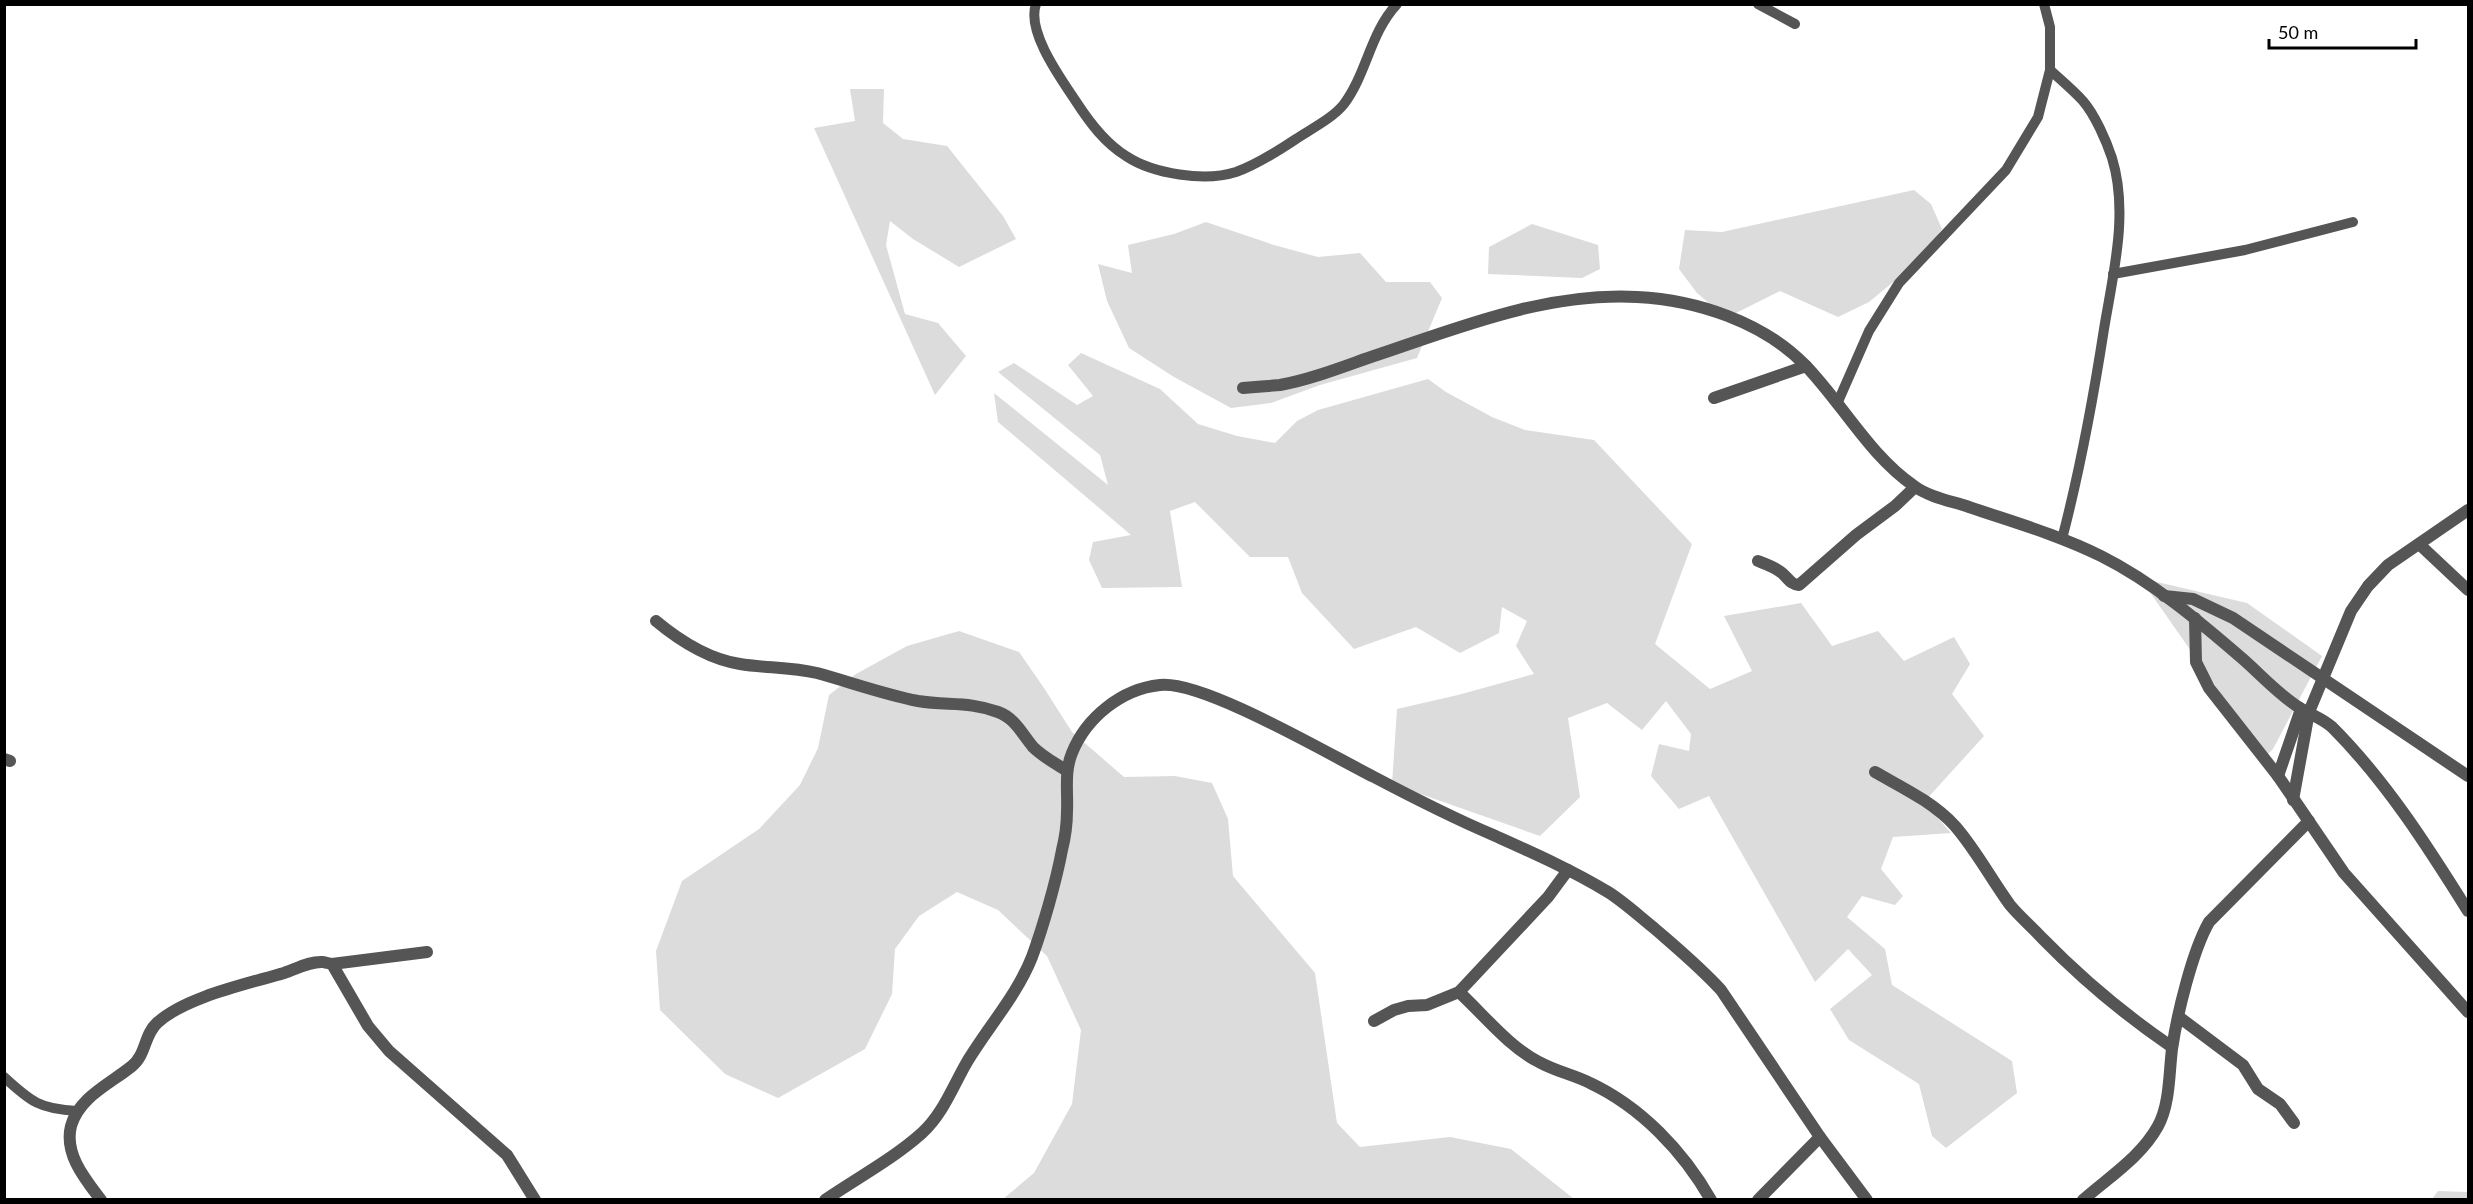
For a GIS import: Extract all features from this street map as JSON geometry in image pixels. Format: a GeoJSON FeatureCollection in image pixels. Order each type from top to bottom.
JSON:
{"type":"FeatureCollection","features":[{"type":"Feature","properties":{"kind":"street"},"geometry":{"type":"LineString","coordinates":[[1243,388],[1282,384],[1331,371],[1497,315],[1555,302],[1592,297],[1638,297],[1672,301],[1724,315],[1780,343],[1806,366],[1888,463],[1915,487],[2062,539],[2100,556],[2130,573],[2195,618],[2305,710],[2333,729],[2372,773],[2432,854],[2469,911]]}},
{"type":"Feature","properties":{"kind":"street"},"geometry":{"type":"LineString","coordinates":[[1714,398],[1806,366]]}},
{"type":"Feature","properties":{"kind":"street"},"geometry":{"type":"LineString","coordinates":[[1758,561],[1771,565],[1791,584],[1799,585],[1915,487]]}},
{"type":"Feature","properties":{"kind":"street"},"geometry":{"type":"LineString","coordinates":[[2278,776],[2305,710],[2324,679],[2331,656],[2351,611],[2368,586],[2388,565],[2469,510]]}},
{"type":"Feature","properties":{"kind":"street"},"geometry":{"type":"LineString","coordinates":[[2419,544],[2469,590]]}},
{"type":"Feature","properties":{"kind":"street"},"geometry":{"type":"LineString","coordinates":[[2163,596],[2193,599],[2233,618],[2466,771]]}},
{"type":"Feature","properties":{"kind":"street"},"geometry":{"type":"LineString","coordinates":[[2195,618],[2194,652],[2200,674],[2278,776],[2361,893],[2469,1012]]}},
{"type":"Feature","properties":{"kind":"street"},"geometry":{"type":"LineString","coordinates":[[656,621],[688,645],[712,656],[740,664],[816,673],[863,688],[919,701],[962,702],[1002,713],[1019,727],[1034,747],[1066,771]]}},
{"type":"Feature","properties":{"kind":"street"},"geometry":{"type":"LineString","coordinates":[[825,1200],[891,1157],[922,1133],[944,1105],[981,1039],[1013,993],[1031,958],[1062,850],[1067,813],[1066,771],[1072,752],[1086,729],[1104,708],[1144,687],[1164,684],[1188,688],[1233,706],[1391,786],[1568,870],[1610,893],[1704,970],[1734,1007],[1820,1137],[1866,1200]]}},
{"type":"Feature","properties":{"kind":"street"},"geometry":{"type":"LineString","coordinates":[[2293,800],[2305,710]]}},
{"type":"Feature","properties":{"kind":"street"},"geometry":{"type":"LineString","coordinates":[[1875,772],[1916,794],[1936,809],[1954,826],[1983,862],[2011,905],[2055,951],[2120,1010],[2172,1047]]}},
{"type":"Feature","properties":{"kind":"street"},"geometry":{"type":"LineString","coordinates":[[2083,1200],[2141,1151],[2159,1124],[2167,1091],[2172,1047],[2179,1017],[2200,938],[2209,922],[2309,821]]}},
{"type":"Feature","properties":{"kind":"street"},"geometry":{"type":"LineString","coordinates":[[1374,1021],[1394,1010],[1408,1006],[1427,1005],[1459,992],[1548,897],[1568,870]]}},
{"type":"Feature","properties":{"kind":"street"},"geometry":{"type":"LineString","coordinates":[[101,1200],[74,1159],[69,1143],[71,1126],[77,1111],[89,1098],[134,1065],[143,1055],[154,1025],[166,1016],[228,989],[306,965],[427,952]]}},
{"type":"Feature","properties":{"kind":"street"},"geometry":{"type":"LineString","coordinates":[[332,964],[368,1026],[389,1051],[507,1155],[536,1200]]}},
{"type":"Feature","properties":{"kind":"street"},"geometry":{"type":"LineString","coordinates":[[1459,992],[1521,1051],[1540,1063],[1592,1083],[1635,1111],[1677,1150],[1695,1172],[1711,1200]]}},
{"type":"Feature","properties":{"kind":"street"},"geometry":{"type":"LineString","coordinates":[[2179,1017],[2243,1065],[2258,1089],[2280,1104],[2294,1123]]}},
{"type":"Feature","properties":{"kind":"street"},"geometry":{"type":"LineString","coordinates":[[1758,1200],[1820,1137]]}},
{"type":"Feature","properties":{"kind":"lane"},"geometry":{"type":"LineString","coordinates":[[1036,4],[1034,10],[1037,32],[1054,68],[1093,127],[1126,157],[1168,174],[1204,177],[1236,172],[1284,147],[1342,106],[1361,76],[1372,42],[1386,16],[1397,4]]}},
{"type":"Feature","properties":{"kind":"lane"},"geometry":{"type":"LineString","coordinates":[[1758,4],[1795,24]]}},
{"type":"Feature","properties":{"kind":"lane"},"geometry":{"type":"LineString","coordinates":[[1837,404],[1869,331],[1899,283],[2006,170],[2038,117],[2050,70],[2050,27],[2044,4]]}},
{"type":"Feature","properties":{"kind":"lane"},"geometry":{"type":"LineString","coordinates":[[2050,70],[2085,102],[2111,157],[2118,186],[2119,222],[2113,274],[2077,480],[2062,539]]}},
{"type":"Feature","properties":{"kind":"lane"},"geometry":{"type":"LineString","coordinates":[[2113,274],[2245,250],[2353,222]]}},
{"type":"Feature","properties":{"kind":"lane"},"geometry":{"type":"LineString","coordinates":[[4,1077],[22,1094],[49,1110],[77,1111]]}},
{"type":"Feature","properties":{"kind":"shaded area"},"geometry":{"type":"Polygon","coordinates":[[[850,89],[884,89],[883,123],[903,139],[947,146],[1003,216],[1016,239],[959,267],[913,239],[890,221],[886,245],[905,314],[938,323],[966,356],[935,395],[814,128],[855,121],[850,89]]]}},
{"type":"Feature","properties":{"kind":"shaded area"},"geometry":{"type":"Polygon","coordinates":[[[1914,190],[1931,204],[1942,229],[1920,260],[1869,302],[1838,317],[1780,291],[1726,318],[1697,293],[1679,269],[1685,230],[1722,232],[1914,190]]]}},
{"type":"Feature","properties":{"kind":"shaded area"},"geometry":{"type":"Polygon","coordinates":[[[1206,222],[1318,257],[1360,253],[1386,282],[1430,282],[1442,298],[1417,358],[1320,385],[1271,403],[1231,408],[1174,377],[1129,348],[1107,301],[1098,264],[1132,273],[1128,245],[1174,234],[1206,222]]]}},
{"type":"Feature","properties":{"kind":"shaded area"},"geometry":{"type":"Polygon","coordinates":[[[1532,224],[1598,245],[1600,269],[1582,278],[1488,274],[1489,247],[1532,224]]]}},
{"type":"Feature","properties":{"kind":"shaded area"},"geometry":{"type":"Polygon","coordinates":[[[1081,353],[1160,389],[1198,424],[1237,436],[1275,443],[1297,421],[1318,410],[1428,379],[1446,392],[1492,417],[1525,430],[1594,440],[1692,544],[1655,644],[1710,689],[1752,671],[1724,616],[1801,603],[1832,646],[1878,631],[1904,661],[1954,637],[1970,664],[1952,694],[1984,736],[1924,802],[1951,833],[1893,837],[1881,869],[1903,896],[1895,905],[1862,896],[1847,917],[1885,949],[1892,985],[2012,1061],[2017,1093],[1946,1148],[1932,1136],[1919,1084],[1849,1040],[1830,1009],[1872,975],[1848,949],[1815,982],[1709,796],[1679,809],[1651,776],[1659,744],[1689,751],[1691,734],[1666,701],[1642,730],[1607,703],[1568,718],[1580,797],[1540,836],[1392,784],[1397,709],[1534,674],[1516,646],[1527,621],[1502,607],[1499,633],[1460,653],[1416,627],[1354,649],[1302,593],[1288,557],[1250,557],[1195,502],[1170,511],[1182,587],[1102,588],[1089,560],[1093,542],[1131,535],[998,422],[994,393],[1108,485],[1100,455],[998,372],[1014,363],[1077,405],[1093,396],[1068,365],[1081,353]]]}},
{"type":"Feature","properties":{"kind":"shaded area"},"geometry":{"type":"Polygon","coordinates":[[[2140,578],[2247,603],[2322,656],[2273,749],[2265,757],[2140,578]]]}},
{"type":"Feature","properties":{"kind":"shaded area"},"geometry":{"type":"Polygon","coordinates":[[[959,631],[1019,652],[1072,732],[1124,777],[1175,776],[1212,783],[1228,819],[1233,876],[1315,973],[1337,1123],[1360,1147],[1450,1137],[1511,1149],[1574,1199],[1003,1199],[1034,1173],[1072,1104],[1081,1030],[1047,956],[998,910],[957,892],[919,916],[895,949],[892,994],[865,1049],[778,1098],[725,1074],[660,1010],[656,951],[682,881],[759,829],[800,785],[818,748],[829,695],[856,674],[907,646],[959,631]]]}},
{"type":"Feature","properties":{"kind":"shaded area"},"geometry":{"type":"Polygon","coordinates":[[[2438,1191],[2468,1192],[2468,1199],[2432,1199],[2438,1191]]]}}]}
